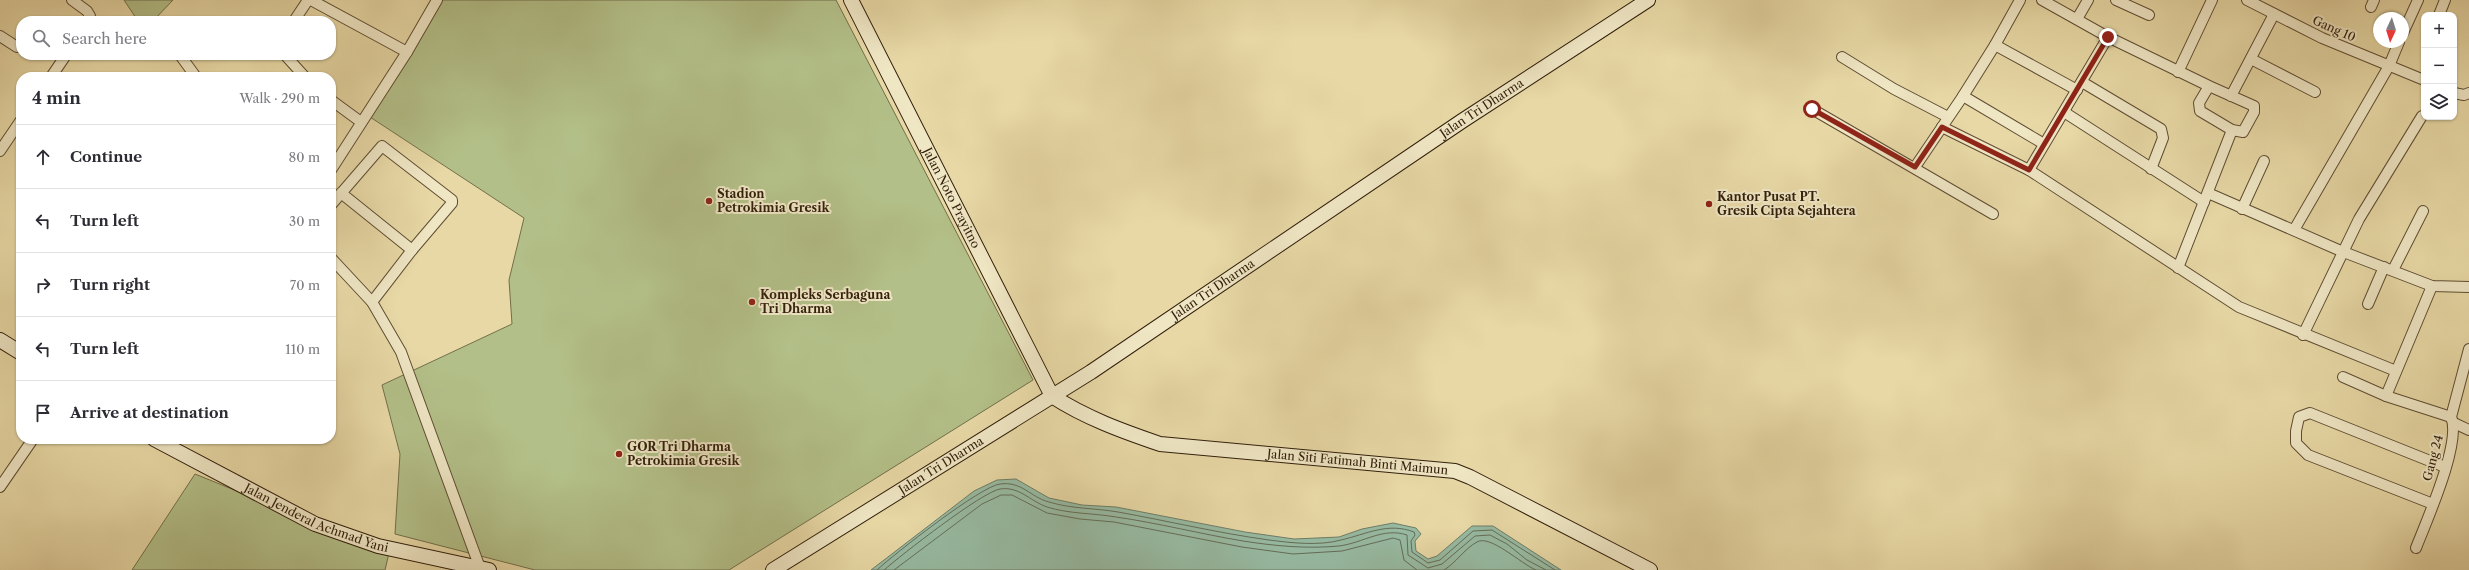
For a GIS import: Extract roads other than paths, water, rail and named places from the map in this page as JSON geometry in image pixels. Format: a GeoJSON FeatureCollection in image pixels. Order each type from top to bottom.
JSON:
{"type":"FeatureCollection","features":[{"type":"Feature","properties":{"kind":"main road","name":"Jalan Noto Prayitno"},"geometry":{"type":"LineString","coordinates":[[850,0],[1052,396]]}},
{"type":"Feature","properties":{"kind":"main road","name":"Jalan Tri Dharma"},"geometry":{"type":"LineString","coordinates":[[773,570],[1052,396],[1462,121],[1648,0]]}},
{"type":"Feature","properties":{"kind":"main road"},"geometry":{"type":"LineString","coordinates":[[0,340],[16,350]]}},
{"type":"Feature","properties":{"kind":"main road","name":"Jalan Siti Fatimah Binti Maimun"},"geometry":{"type":"LineString","coordinates":[[1052,396],[1073,410],[1120,431],[1160,444],[1455,471],[1470,477],[1650,570]]}},
{"type":"Feature","properties":{"kind":"main road","name":"Jalan Jenderal Achmad Yani"},"geometry":{"type":"LineString","coordinates":[[164,444],[314,524],[378,546],[484,569]]}},
{"type":"Feature","properties":{"kind":"street"},"geometry":{"type":"LineString","coordinates":[[72,0],[88,16]]}},
{"type":"Feature","properties":{"kind":"street"},"geometry":{"type":"LineString","coordinates":[[297,16],[308,0]]}},
{"type":"Feature","properties":{"kind":"street"},"geometry":{"type":"LineString","coordinates":[[311,0],[407,52]]}},
{"type":"Feature","properties":{"kind":"street"},"geometry":{"type":"LineString","coordinates":[[336,162],[407,52],[437,0]]}},
{"type":"Feature","properties":{"kind":"street"},"geometry":{"type":"LineString","coordinates":[[1915,167],[1963,96],[1995,45],[2020,0]]}},
{"type":"Feature","properties":{"kind":"street"},"geometry":{"type":"LineString","coordinates":[[2042,0],[2108,37],[2178,72],[2252,105],[2255,108],[2243,132],[2232,130],[2200,111],[2199,103],[2209,86]]}},
{"type":"Feature","properties":{"kind":"street"},"geometry":{"type":"LineString","coordinates":[[2077,19],[2088,0]]}},
{"type":"Feature","properties":{"kind":"street"},"geometry":{"type":"LineString","coordinates":[[2116,0],[2149,15]]}},
{"type":"Feature","properties":{"kind":"street"},"geometry":{"type":"LineString","coordinates":[[2178,72],[2212,0]]}},
{"type":"Feature","properties":{"kind":"street","name":"Gang 10"},"geometry":{"type":"LineString","coordinates":[[2247,0],[2322,38],[2421,79]]}},
{"type":"Feature","properties":{"kind":"street"},"geometry":{"type":"LineString","coordinates":[[2231,96],[2251,59],[2270,12],[2271,0]]}},
{"type":"Feature","properties":{"kind":"street"},"geometry":{"type":"LineString","coordinates":[[2409,20],[2418,0]]}},
{"type":"Feature","properties":{"kind":"street"},"geometry":{"type":"LineString","coordinates":[[2440,12],[2445,0]]}},
{"type":"Feature","properties":{"kind":"street"},"geometry":{"type":"LineString","coordinates":[[0,36],[16,46]]}},
{"type":"Feature","properties":{"kind":"street"},"geometry":{"type":"LineString","coordinates":[[2029,170],[2108,37]]}},
{"type":"Feature","properties":{"kind":"street"},"geometry":{"type":"LineString","coordinates":[[1995,45],[2080,86],[2161,129],[2164,138],[2151,169]]}},
{"type":"Feature","properties":{"kind":"street"},"geometry":{"type":"LineString","coordinates":[[2294,230],[2389,66],[2396,48]]}},
{"type":"Feature","properties":{"kind":"street"},"geometry":{"type":"LineString","coordinates":[[1842,57],[1894,90],[1948,117]]}},
{"type":"Feature","properties":{"kind":"street"},"geometry":{"type":"LineString","coordinates":[[2251,59],[2315,92]]}},
{"type":"Feature","properties":{"kind":"street"},"geometry":{"type":"LineString","coordinates":[[54,72],[63,60]]}},
{"type":"Feature","properties":{"kind":"street"},"geometry":{"type":"LineString","coordinates":[[184,60],[192,72]]}},
{"type":"Feature","properties":{"kind":"street"},"geometry":{"type":"LineString","coordinates":[[289,60],[300,72]]}},
{"type":"Feature","properties":{"kind":"street"},"geometry":{"type":"LineString","coordinates":[[2457,94],[2464,95],[2469,93]]}},
{"type":"Feature","properties":{"kind":"street"},"geometry":{"type":"LineString","coordinates":[[1963,96],[2044,144]]}},
{"type":"Feature","properties":{"kind":"street"},"geometry":{"type":"LineString","coordinates":[[336,104],[361,122]]}},
{"type":"Feature","properties":{"kind":"street"},"geometry":{"type":"LineString","coordinates":[[1812,109],[1915,167],[1993,214]]}},
{"type":"Feature","properties":{"kind":"street"},"geometry":{"type":"LineString","coordinates":[[2064,112],[2204,202]]}},
{"type":"Feature","properties":{"kind":"street"},"geometry":{"type":"LineString","coordinates":[[2303,335],[2342,251],[2421,118]]}},
{"type":"Feature","properties":{"kind":"street"},"geometry":{"type":"LineString","coordinates":[[0,151],[16,127]]}},
{"type":"Feature","properties":{"kind":"street"},"geometry":{"type":"LineString","coordinates":[[1942,127],[2029,170],[2239,307],[2303,335],[2396,371]]}},
{"type":"Feature","properties":{"kind":"street"},"geometry":{"type":"LineString","coordinates":[[2178,268],[2232,130]]}},
{"type":"Feature","properties":{"kind":"street"},"geometry":{"type":"LineString","coordinates":[[336,199],[382,146],[451,198],[452,203],[412,250],[372,302]]}},
{"type":"Feature","properties":{"kind":"street"},"geometry":{"type":"LineString","coordinates":[[2242,209],[2264,161]]}},
{"type":"Feature","properties":{"kind":"street"},"geometry":{"type":"LineString","coordinates":[[341,193],[412,250]]}},
{"type":"Feature","properties":{"kind":"street"},"geometry":{"type":"LineString","coordinates":[[2208,193],[2342,251],[2432,286],[2469,287]]}},
{"type":"Feature","properties":{"kind":"street"},"geometry":{"type":"LineString","coordinates":[[2368,304],[2423,211]]}},
{"type":"Feature","properties":{"kind":"street"},"geometry":{"type":"LineString","coordinates":[[336,263],[372,302],[401,352],[484,569]]}},
{"type":"Feature","properties":{"kind":"street"},"geometry":{"type":"LineString","coordinates":[[2386,396],[2432,286]]}},
{"type":"Feature","properties":{"kind":"street","name":"Gang 24"},"geometry":{"type":"LineString","coordinates":[[2416,548],[2433,504],[2453,437],[2452,420],[2469,349]]}},
{"type":"Feature","properties":{"kind":"street"},"geometry":{"type":"LineString","coordinates":[[2343,377],[2386,396],[2452,420],[2469,430]]}},
{"type":"Feature","properties":{"kind":"street"},"geometry":{"type":"LineString","coordinates":[[2433,504],[2308,455],[2296,443],[2296,431],[2299,416],[2310,412],[2445,467]]}},
{"type":"Feature","properties":{"kind":"street"},"geometry":{"type":"LineString","coordinates":[[0,488],[29,444]]}},
{"type":"Feature","properties":{"kind":"water"},"geometry":{"type":"Polygon","coordinates":[[[1016,479],[1049,498],[1082,505],[1116,507],[1245,532],[1294,539],[1339,537],[1362,529],[1393,523],[1416,528],[1421,534],[1415,541],[1416,551],[1428,559],[1437,556],[1472,526],[1493,526],[1561,570],[871,570],[974,491],[997,480],[1016,479]]]}},
{"type":"Feature","properties":{"kind":"place","name":"Stadion Petrokimia Gresik"},"geometry":{"type":"Point","coordinates":[709,201]}},
{"type":"Feature","properties":{"kind":"place","name":"Kantor Pusat PT. Gresik Cipta Sejahtera"},"geometry":{"type":"Point","coordinates":[1709,204]}},
{"type":"Feature","properties":{"kind":"place","name":"Kompleks Serbaguna Tri Dharma"},"geometry":{"type":"Point","coordinates":[752,302]}},
{"type":"Feature","properties":{"kind":"place","name":"GOR Tri Dharma Petrokimia Gresik"},"geometry":{"type":"Point","coordinates":[619,454]}}]}
